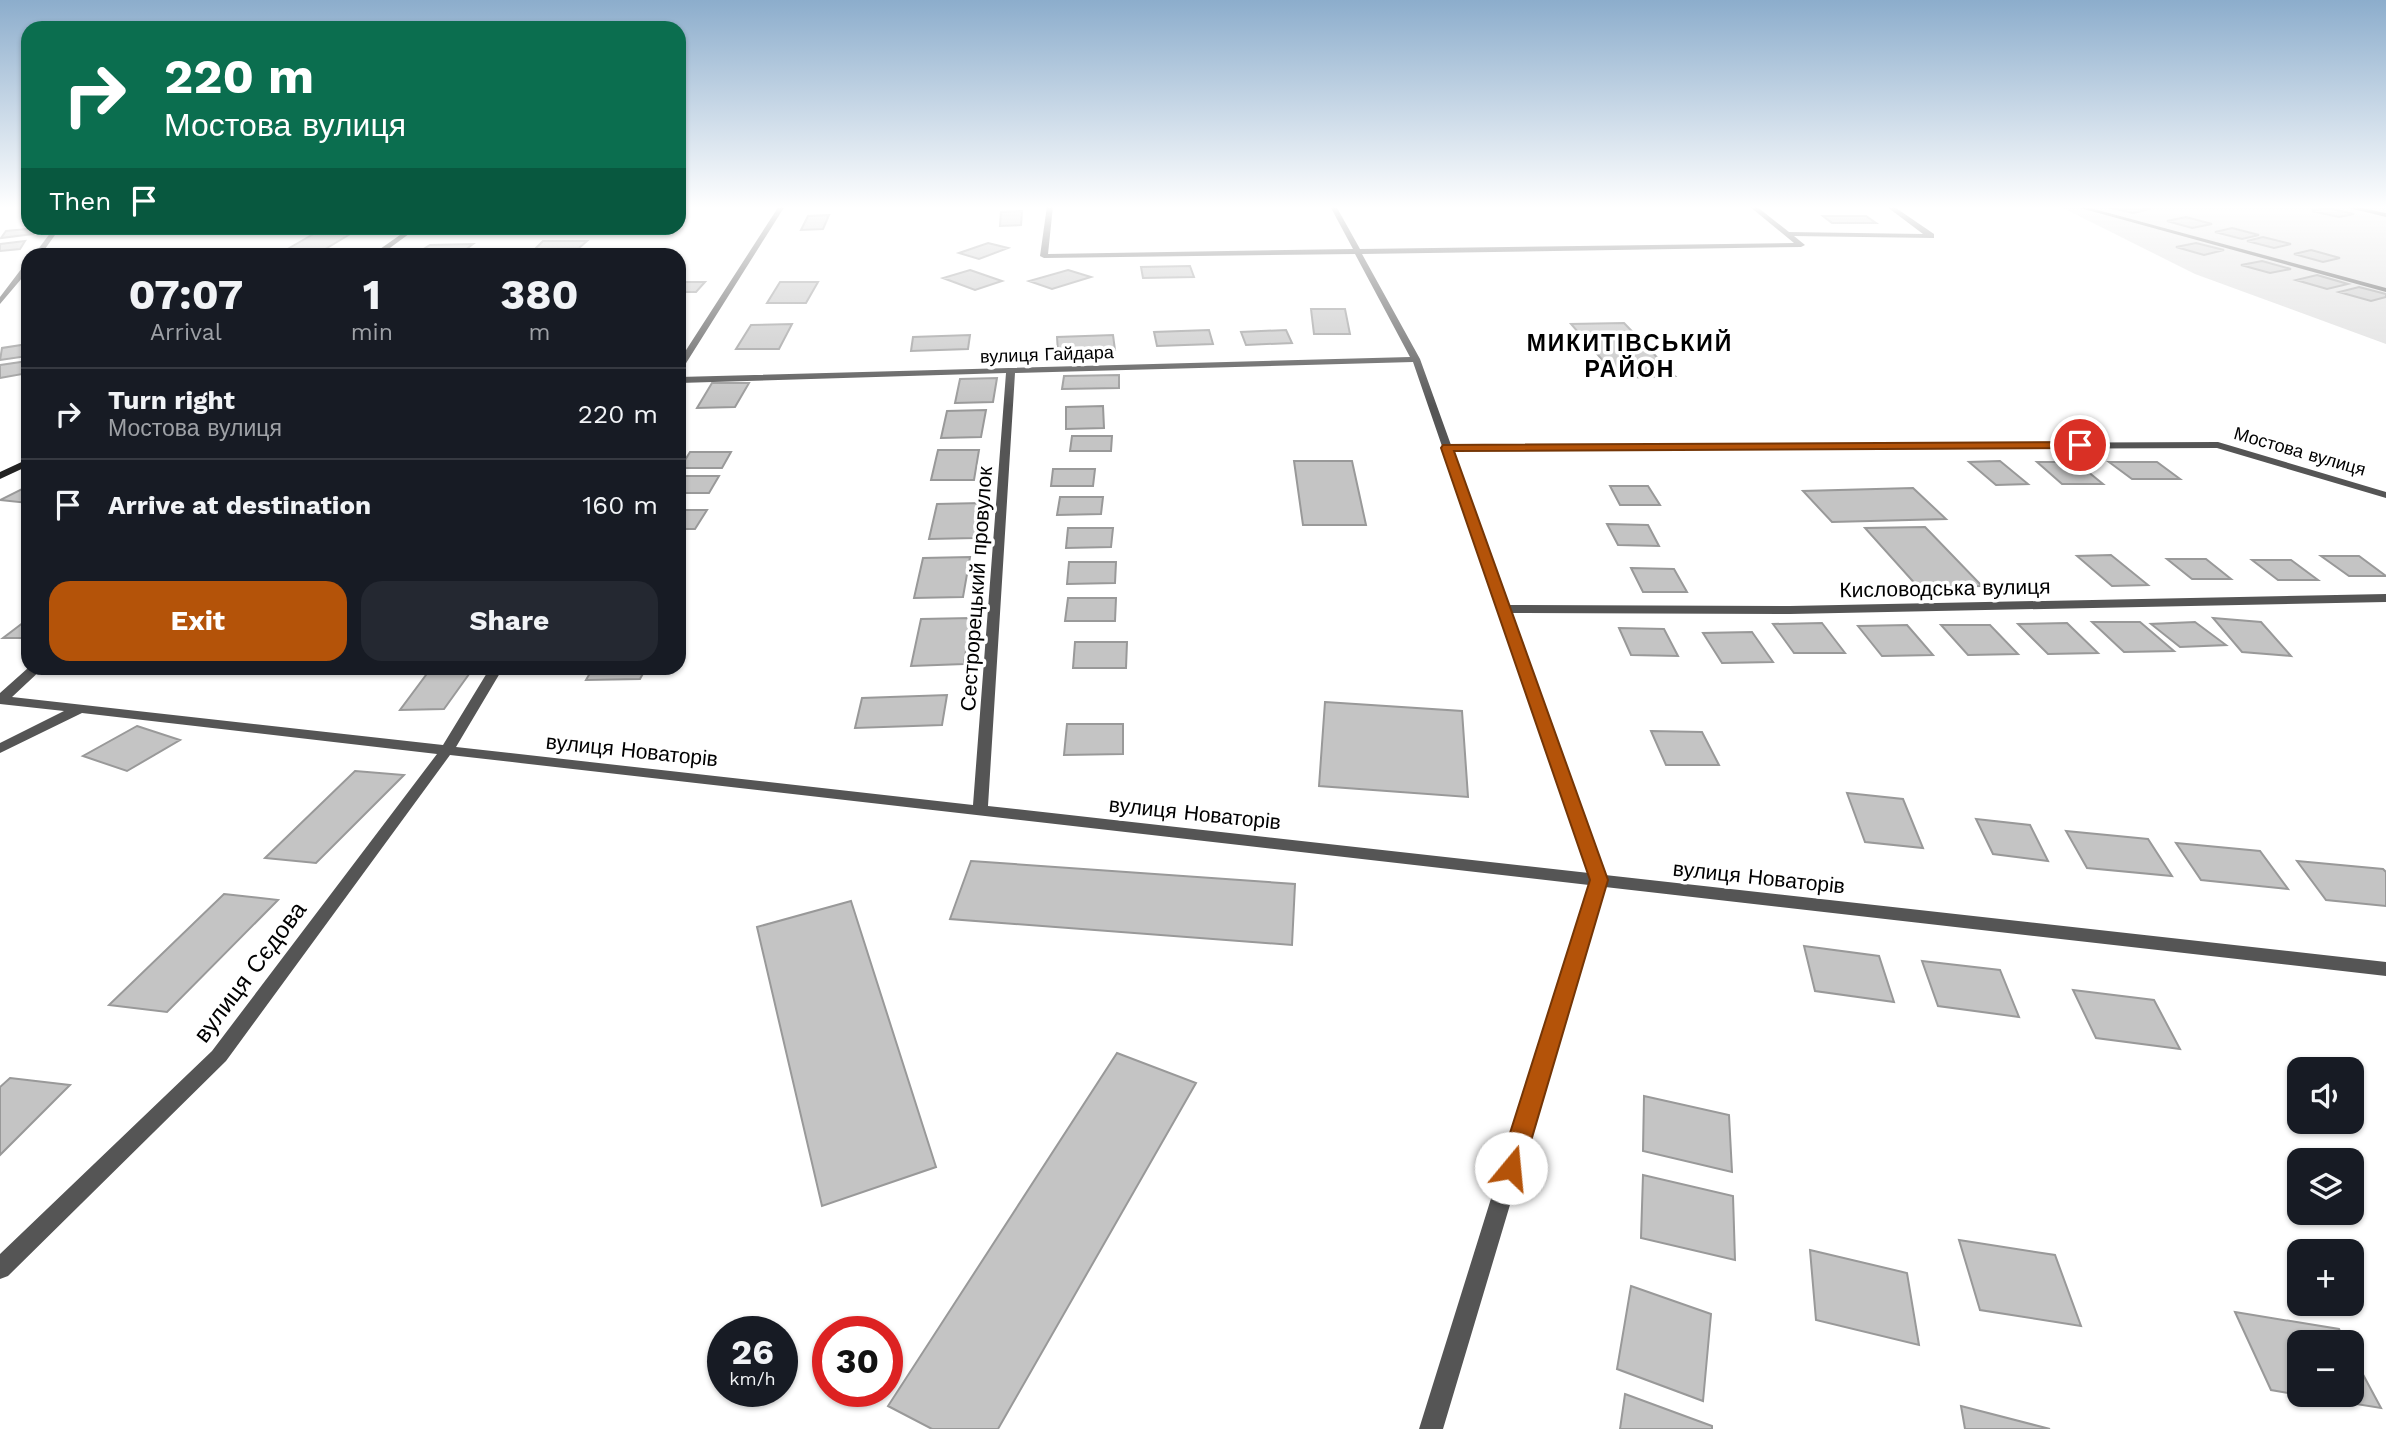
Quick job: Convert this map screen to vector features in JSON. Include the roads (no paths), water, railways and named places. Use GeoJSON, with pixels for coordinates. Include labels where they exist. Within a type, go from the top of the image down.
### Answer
{"type":"FeatureCollection","features":[{"type":"Feature","properties":{"kind":"street"},"geometry":{"type":"LineString","coordinates":[[686,357],[740,273]]}},
{"type":"Feature","properties":{"kind":"street"},"geometry":{"type":"LineString","coordinates":[[1370,273],[1416,359],[1599,880],[1431,1429]]}},
{"type":"Feature","properties":{"kind":"street"},"geometry":{"type":"LineString","coordinates":[[2322,273],[2386,290]]}},
{"type":"Feature","properties":{"kind":"street"},"geometry":{"type":"LineString","coordinates":[[0,302],[21,274]]}},
{"type":"Feature","properties":{"kind":"street","name":"вулиця Гайдара"},"geometry":{"type":"LineString","coordinates":[[686,380],[1416,359]]}},
{"type":"Feature","properties":{"kind":"street","name":"Сестрорецький провулок"},"geometry":{"type":"LineString","coordinates":[[979,810],[1011,371]]}},
{"type":"Feature","properties":{"kind":"street","name":"Мостова вулиця"},"geometry":{"type":"LineString","coordinates":[[1447,448],[2218,445],[2386,495]]}},
{"type":"Feature","properties":{"kind":"street"},"geometry":{"type":"LineString","coordinates":[[0,476],[21,466]]}},
{"type":"Feature","properties":{"kind":"street","name":"Кисловодська вулиця"},"geometry":{"type":"LineString","coordinates":[[1504,609],[1790,610],[2386,598]]}},
{"type":"Feature","properties":{"kind":"street"},"geometry":{"type":"LineString","coordinates":[[0,700],[29,675]]}},
{"type":"Feature","properties":{"kind":"street","name":"вулиця Сєдова"},"geometry":{"type":"LineString","coordinates":[[0,1269],[219,1056],[447,750],[493,675]]}},
{"type":"Feature","properties":{"kind":"street","name":"вулиця Новаторів"},"geometry":{"type":"LineString","coordinates":[[0,700],[2386,969]]}},
{"type":"Feature","properties":{"kind":"street"},"geometry":{"type":"LineString","coordinates":[[0,749],[82,708]]}},
{"type":"Feature","properties":{"kind":"district","name":"МИКИТІВСЬКИЙ РАЙОН"},"geometry":{"type":"Point","coordinates":[1630,356]}}]}
